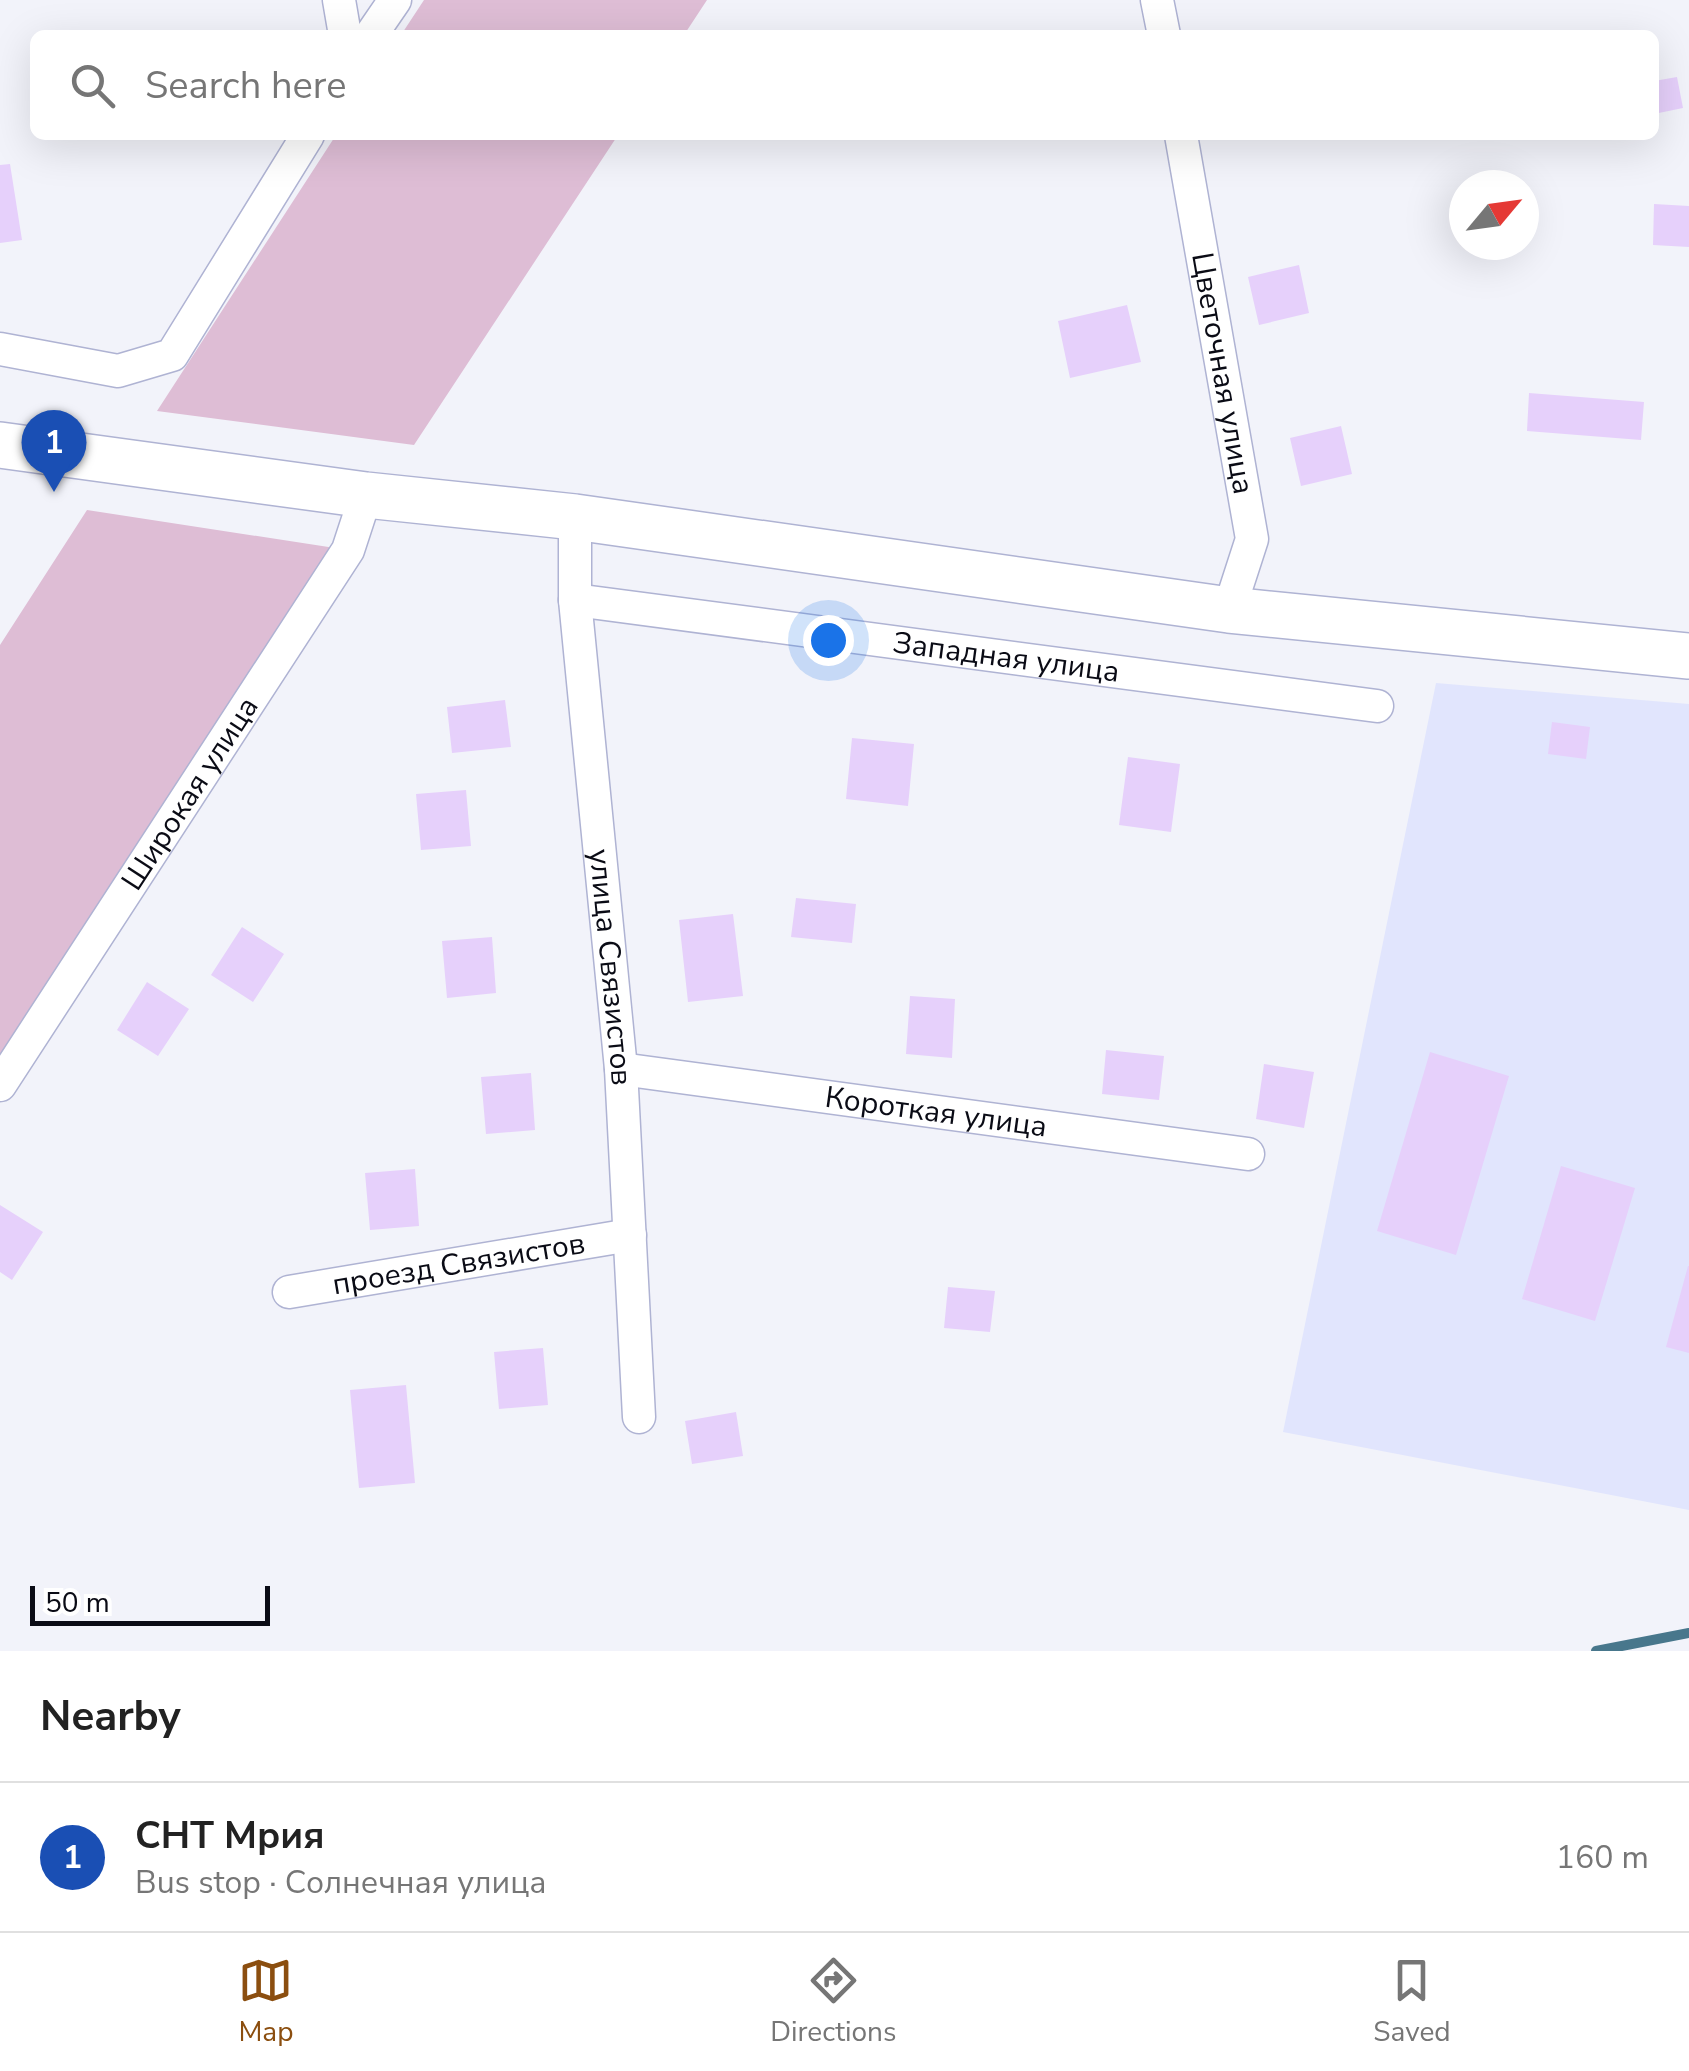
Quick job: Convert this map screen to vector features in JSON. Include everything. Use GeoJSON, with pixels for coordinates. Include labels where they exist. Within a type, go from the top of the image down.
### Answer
{"type":"FeatureCollection","features":[{"type":"Feature","properties":{"kind":"street"},"geometry":{"type":"LineString","coordinates":[[339,0],[343,30]]}},
{"type":"Feature","properties":{"kind":"street"},"geometry":{"type":"LineString","coordinates":[[374,30],[395,0]]}},
{"type":"Feature","properties":{"kind":"street"},"geometry":{"type":"LineString","coordinates":[[1158,0],[1163,30]]}},
{"type":"Feature","properties":{"kind":"street"},"geometry":{"type":"LineString","coordinates":[[0,349],[118,371],[172,354],[305,140]]}},
{"type":"Feature","properties":{"kind":"street","name":"Цветочная улица"},"geometry":{"type":"LineString","coordinates":[[1182,140],[1252,539],[1230,610]]}},
{"type":"Feature","properties":{"kind":"street"},"geometry":{"type":"LineString","coordinates":[[0,445],[366,495],[575,517],[1230,610],[1689,656]]}},
{"type":"Feature","properties":{"kind":"street","name":"Широкая улица"},"geometry":{"type":"LineString","coordinates":[[0,1085],[348,550],[366,495]]}},
{"type":"Feature","properties":{"kind":"street","name":"улица Связистов"},"geometry":{"type":"LineString","coordinates":[[575,517],[576,600],[621,1069],[639,1418]]}},
{"type":"Feature","properties":{"kind":"street","name":"Западная улица"},"geometry":{"type":"LineString","coordinates":[[576,600],[1377,706]]}},
{"type":"Feature","properties":{"kind":"street","name":"Короткая улица"},"geometry":{"type":"LineString","coordinates":[[621,1069],[1248,1154]]}},
{"type":"Feature","properties":{"kind":"street","name":"проезд Связистов"},"geometry":{"type":"LineString","coordinates":[[289,1292],[630,1235]]}},
{"type":"Feature","properties":{"kind":"shaded area"},"geometry":{"type":"Polygon","coordinates":[[[424,0],[707,0],[687,30],[404,30],[424,0]]]}},
{"type":"Feature","properties":{"kind":"shaded area"},"geometry":{"type":"Polygon","coordinates":[[[333,140],[615,140],[414,445],[157,411],[333,140]]]}},
{"type":"Feature","properties":{"kind":"shaded area"},"geometry":{"type":"Polygon","coordinates":[[[87,510],[348,550],[0,1094],[0,645],[87,510]]]}},
{"type":"Feature","properties":{"kind":"shaded area"},"geometry":{"type":"Polygon","coordinates":[[[1436,683],[1689,704],[1689,1510],[1283,1432],[1436,683]]]}},
{"type":"Feature","properties":{"kind":"building"},"geometry":{"type":"Polygon","coordinates":[[[1677,77],[1683,108],[1659,113],[1659,80],[1677,77]]]}},
{"type":"Feature","properties":{"kind":"building"},"geometry":{"type":"Polygon","coordinates":[[[10,164],[22,240],[0,243],[0,165],[10,164]]]}},
{"type":"Feature","properties":{"kind":"building"},"geometry":{"type":"Polygon","coordinates":[[[1654,204],[1689,206],[1689,247],[1653,245],[1654,204]]]}},
{"type":"Feature","properties":{"kind":"building"},"geometry":{"type":"Polygon","coordinates":[[[1299,265],[1309,313],[1259,325],[1248,277],[1299,265]]]}},
{"type":"Feature","properties":{"kind":"building"},"geometry":{"type":"Polygon","coordinates":[[[1127,305],[1141,362],[1070,378],[1058,321],[1127,305]]]}},
{"type":"Feature","properties":{"kind":"building"},"geometry":{"type":"Polygon","coordinates":[[[1529,393],[1644,402],[1641,440],[1527,431],[1529,393]]]}},
{"type":"Feature","properties":{"kind":"building"},"geometry":{"type":"Polygon","coordinates":[[[1341,426],[1352,474],[1301,486],[1290,438],[1341,426]]]}},
{"type":"Feature","properties":{"kind":"building"},"geometry":{"type":"Polygon","coordinates":[[[505,700],[511,747],[452,753],[447,707],[505,700]]]}},
{"type":"Feature","properties":{"kind":"building"},"geometry":{"type":"Polygon","coordinates":[[[1552,722],[1590,727],[1586,759],[1548,754],[1552,722]]]}},
{"type":"Feature","properties":{"kind":"building"},"geometry":{"type":"Polygon","coordinates":[[[852,738],[914,744],[908,806],[846,799],[852,738]]]}},
{"type":"Feature","properties":{"kind":"building"},"geometry":{"type":"Polygon","coordinates":[[[1128,757],[1180,764],[1171,832],[1119,825],[1128,757]]]}},
{"type":"Feature","properties":{"kind":"building"},"geometry":{"type":"Polygon","coordinates":[[[466,790],[471,846],[421,850],[416,794],[466,790]]]}},
{"type":"Feature","properties":{"kind":"building"},"geometry":{"type":"Polygon","coordinates":[[[796,898],[856,904],[852,943],[791,937],[796,898]]]}},
{"type":"Feature","properties":{"kind":"building"},"geometry":{"type":"Polygon","coordinates":[[[733,914],[743,996],[688,1002],[679,920],[733,914]]]}},
{"type":"Feature","properties":{"kind":"building"},"geometry":{"type":"Polygon","coordinates":[[[242,927],[284,954],[253,1002],[211,975],[242,927]]]}},
{"type":"Feature","properties":{"kind":"building"},"geometry":{"type":"Polygon","coordinates":[[[492,937],[496,993],[447,998],[442,941],[492,937]]]}},
{"type":"Feature","properties":{"kind":"building"},"geometry":{"type":"Polygon","coordinates":[[[147,982],[189,1009],[158,1056],[117,1030],[147,982]]]}},
{"type":"Feature","properties":{"kind":"building"},"geometry":{"type":"Polygon","coordinates":[[[910,996],[955,999],[952,1058],[906,1054],[910,996]]]}},
{"type":"Feature","properties":{"kind":"building"},"geometry":{"type":"Polygon","coordinates":[[[1106,1050],[1164,1056],[1159,1100],[1102,1094],[1106,1050]]]}},
{"type":"Feature","properties":{"kind":"building"},"geometry":{"type":"Polygon","coordinates":[[[1430,1052],[1509,1076],[1456,1255],[1377,1231],[1430,1052]]]}},
{"type":"Feature","properties":{"kind":"building"},"geometry":{"type":"Polygon","coordinates":[[[1264,1064],[1314,1072],[1304,1128],[1256,1119],[1264,1064]]]}},
{"type":"Feature","properties":{"kind":"building"},"geometry":{"type":"Polygon","coordinates":[[[531,1073],[535,1130],[486,1134],[481,1077],[531,1073]]]}},
{"type":"Feature","properties":{"kind":"building"},"geometry":{"type":"Polygon","coordinates":[[[1561,1166],[1635,1188],[1595,1321],[1522,1299],[1561,1166]]]}},
{"type":"Feature","properties":{"kind":"building"},"geometry":{"type":"Polygon","coordinates":[[[415,1169],[419,1226],[370,1230],[365,1173],[415,1169]]]}},
{"type":"Feature","properties":{"kind":"building"},"geometry":{"type":"Polygon","coordinates":[[[0,1205],[43,1232],[12,1280],[0,1272],[0,1205]]]}},
{"type":"Feature","properties":{"kind":"building"},"geometry":{"type":"Polygon","coordinates":[[[1689,1266],[1689,1353],[1666,1347],[1689,1266]]]}},
{"type":"Feature","properties":{"kind":"building"},"geometry":{"type":"Polygon","coordinates":[[[948,1287],[995,1291],[990,1332],[944,1328],[948,1287]]]}},
{"type":"Feature","properties":{"kind":"building"},"geometry":{"type":"Polygon","coordinates":[[[543,1348],[548,1405],[499,1409],[494,1352],[543,1348]]]}},
{"type":"Feature","properties":{"kind":"building"},"geometry":{"type":"Polygon","coordinates":[[[406,1385],[415,1483],[359,1488],[350,1390],[406,1385]]]}},
{"type":"Feature","properties":{"kind":"building"},"geometry":{"type":"Polygon","coordinates":[[[736,1412],[743,1456],[692,1464],[685,1421],[736,1412]]]}},
{"type":"Feature","properties":{"kind":"waterway"},"geometry":{"type":"LineString","coordinates":[[1596,1651],[1689,1633]]}},
{"type":"Feature","properties":{"kind":"place","name":"СНТ Мрия"},"geometry":{"type":"Point","coordinates":[54,492]}}]}
